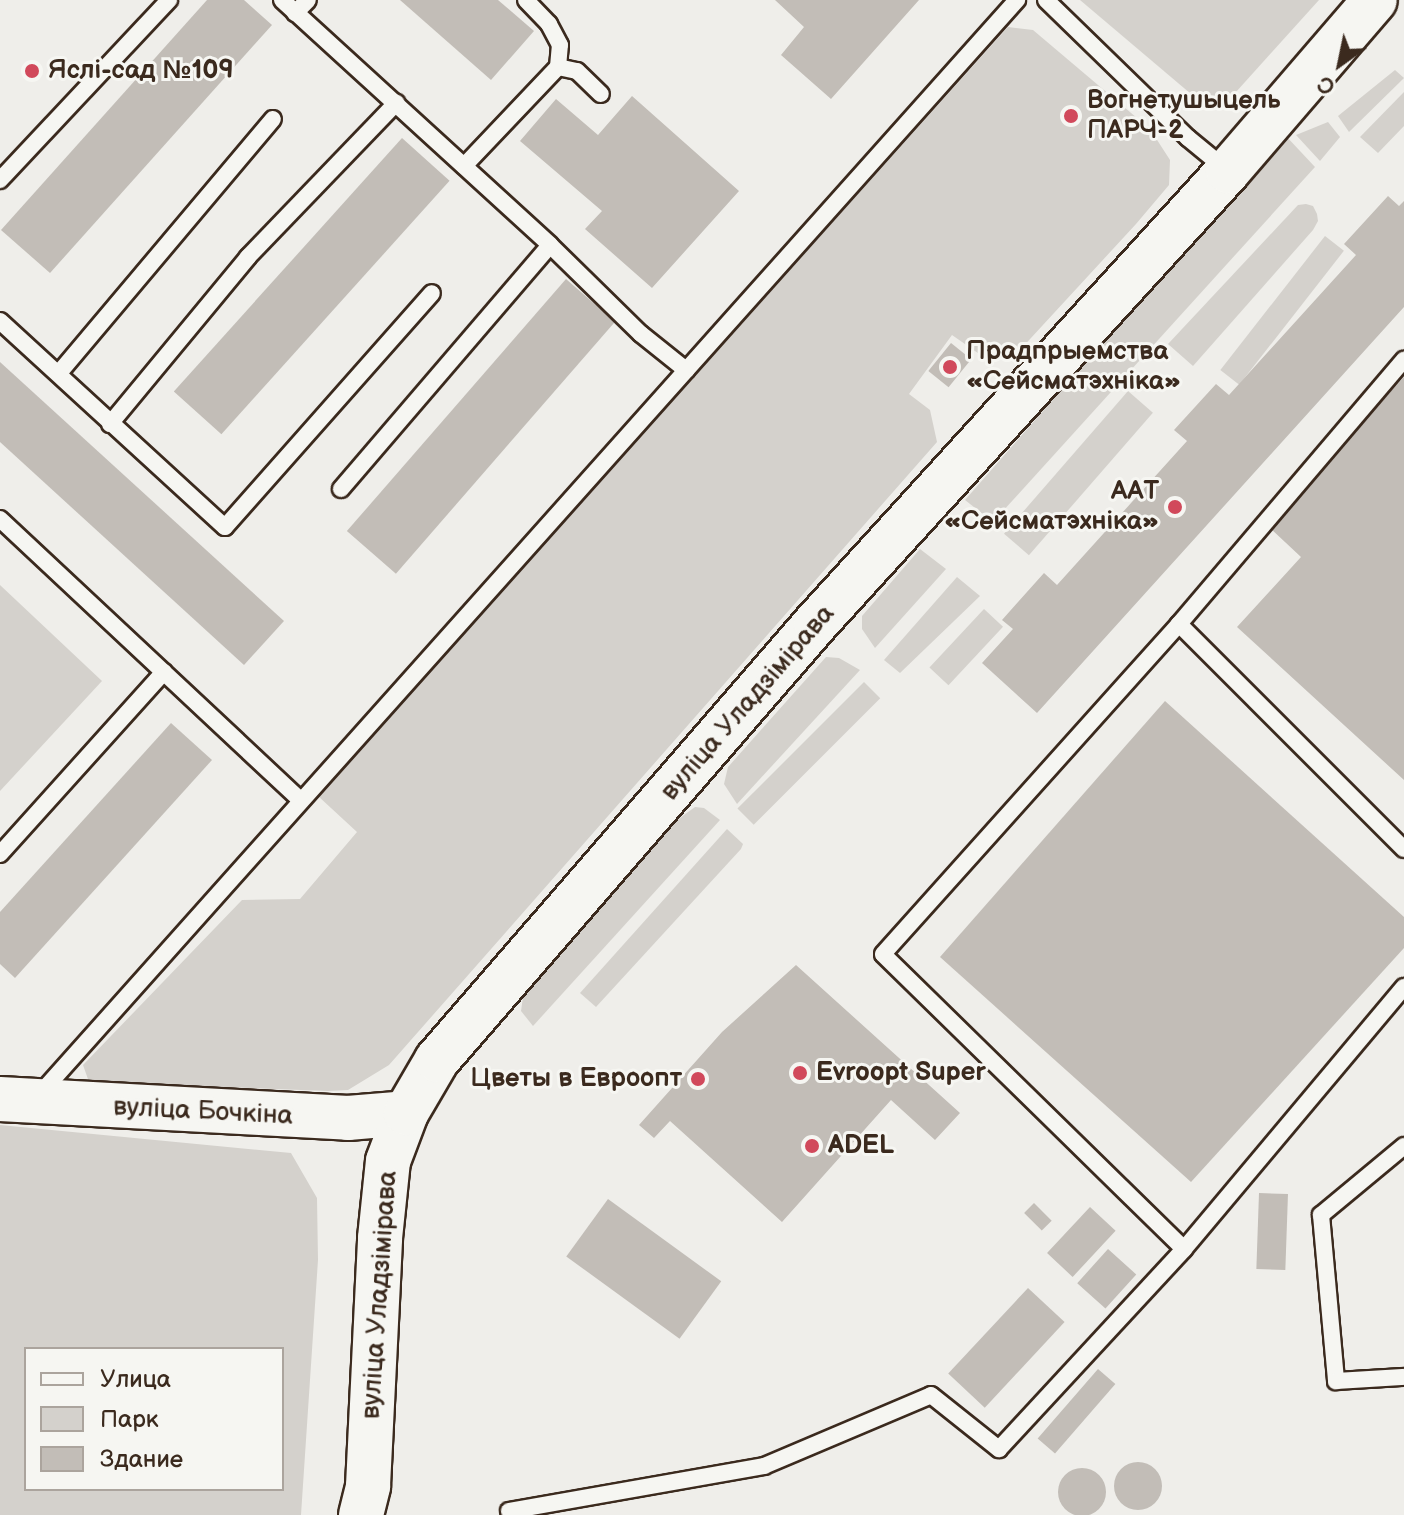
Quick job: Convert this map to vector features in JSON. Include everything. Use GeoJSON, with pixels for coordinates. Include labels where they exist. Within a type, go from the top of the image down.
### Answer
{"type":"FeatureCollection","features":[{"type":"Feature","properties":{"kind":"main road","name":"вуліца Уладзімірава"},"geometry":{"type":"LineString","coordinates":[[361,1515],[368,1486],[380,1238],[388,1161],[406,1113],[437,1060],[816,623],[1228,171],[1375,0]]}},
{"type":"Feature","properties":{"kind":"main road","name":"вуліца Бочкіна"},"geometry":{"type":"LineString","coordinates":[[16,1101],[348,1118],[406,1113]]}},
{"type":"Feature","properties":{"kind":"lane"},"geometry":{"type":"LineString","coordinates":[[0,180],[169,0]]}},
{"type":"Feature","properties":{"kind":"lane"},"geometry":{"type":"LineString","coordinates":[[282,0],[550,245],[641,334],[686,370]]}},
{"type":"Feature","properties":{"kind":"lane"},"geometry":{"type":"LineString","coordinates":[[295,13],[308,0]]}},
{"type":"Feature","properties":{"kind":"lane"},"geometry":{"type":"LineString","coordinates":[[464,166],[558,67],[560,45],[549,24],[526,0]]}},
{"type":"Feature","properties":{"kind":"lane"},"geometry":{"type":"LineString","coordinates":[[16,1101],[301,801],[1017,0]]}},
{"type":"Feature","properties":{"kind":"lane"},"geometry":{"type":"LineString","coordinates":[[1046,0],[1188,138],[1228,171]]}},
{"type":"Feature","properties":{"kind":"lane"},"geometry":{"type":"LineString","coordinates":[[558,67],[577,71],[601,94]]}},
{"type":"Feature","properties":{"kind":"lane"},"geometry":{"type":"LineString","coordinates":[[110,424],[248,257],[396,103]]}},
{"type":"Feature","properties":{"kind":"lane"},"geometry":{"type":"LineString","coordinates":[[59,373],[273,119]]}},
{"type":"Feature","properties":{"kind":"lane"},"geometry":{"type":"LineString","coordinates":[[341,489],[550,245]]}},
{"type":"Feature","properties":{"kind":"lane"},"geometry":{"type":"LineString","coordinates":[[0,321],[225,527],[432,293]]}},
{"type":"Feature","properties":{"kind":"lane"},"geometry":{"type":"LineString","coordinates":[[1184,1249],[883,954],[1179,624],[1404,360]]}},
{"type":"Feature","properties":{"kind":"lane"},"geometry":{"type":"LineString","coordinates":[[0,519],[301,801]]}},
{"type":"Feature","properties":{"kind":"lane"},"geometry":{"type":"LineString","coordinates":[[1179,624],[1404,849]]}},
{"type":"Feature","properties":{"kind":"lane"},"geometry":{"type":"LineString","coordinates":[[0,854],[164,672]]}},
{"type":"Feature","properties":{"kind":"lane"},"geometry":{"type":"LineString","coordinates":[[509,1511],[764,1466],[931,1395],[999,1449],[1184,1249],[1404,987]]}},
{"type":"Feature","properties":{"kind":"lane"},"geometry":{"type":"LineString","coordinates":[[1404,1146],[1321,1215],[1336,1381],[1404,1377]]}},
{"type":"Feature","properties":{"kind":"green space"},"geometry":{"type":"Polygon","coordinates":[[[1080,0],[1319,0],[1236,92],[1204,105],[1080,0]]]}},
{"type":"Feature","properties":{"kind":"green space"},"geometry":{"type":"Polygon","coordinates":[[[1008,27],[1033,30],[1150,129],[1170,160],[1169,185],[1136,224],[1019,351],[985,358],[952,335],[909,394],[930,410],[937,442],[389,1065],[348,1090],[89,1082],[83,1065],[242,900],[300,899],[357,832],[318,796],[1008,27]]]}},
{"type":"Feature","properties":{"kind":"green space"},"geometry":{"type":"Polygon","coordinates":[[[1395,70],[1404,78],[1349,132],[1338,116],[1395,70]]]}},
{"type":"Feature","properties":{"kind":"green space"},"geometry":{"type":"Polygon","coordinates":[[[1404,92],[1404,126],[1378,153],[1360,137],[1404,92]]]}},
{"type":"Feature","properties":{"kind":"green space"},"geometry":{"type":"Polygon","coordinates":[[[1328,122],[1340,137],[1320,161],[1296,135],[1328,122]]]}},
{"type":"Feature","properties":{"kind":"green space"},"geometry":{"type":"Polygon","coordinates":[[[1285,135],[1315,167],[993,522],[965,500],[1285,135]]]}},
{"type":"Feature","properties":{"kind":"green space"},"geometry":{"type":"Polygon","coordinates":[[[1298,205],[1313,206],[1317,214],[1318,221],[1313,230],[1193,366],[1168,344],[1298,205]]]}},
{"type":"Feature","properties":{"kind":"green space"},"geometry":{"type":"Polygon","coordinates":[[[1325,236],[1344,251],[1239,385],[1220,370],[1325,236]]]}},
{"type":"Feature","properties":{"kind":"green space"},"geometry":{"type":"Polygon","coordinates":[[[1128,391],[1153,413],[1029,555],[1004,534],[1128,391]]]}},
{"type":"Feature","properties":{"kind":"green space"},"geometry":{"type":"Polygon","coordinates":[[[920,549],[946,569],[875,648],[862,629],[862,616],[920,549]]]}},
{"type":"Feature","properties":{"kind":"green space"},"geometry":{"type":"Polygon","coordinates":[[[957,577],[980,596],[900,673],[884,660],[957,577]]]}},
{"type":"Feature","properties":{"kind":"green space"},"geometry":{"type":"Polygon","coordinates":[[[0,585],[102,681],[0,791],[0,585]]]}},
{"type":"Feature","properties":{"kind":"green space"},"geometry":{"type":"Polygon","coordinates":[[[984,609],[1003,627],[948,685],[929,668],[984,609]]]}},
{"type":"Feature","properties":{"kind":"green space"},"geometry":{"type":"Polygon","coordinates":[[[826,657],[839,658],[860,670],[737,804],[724,784],[728,767],[826,657]]]}},
{"type":"Feature","properties":{"kind":"green space"},"geometry":{"type":"Polygon","coordinates":[[[864,682],[880,698],[754,825],[737,809],[864,682]]]}},
{"type":"Feature","properties":{"kind":"green space"},"geometry":{"type":"Polygon","coordinates":[[[695,807],[704,808],[720,820],[533,1026],[521,1011],[523,997],[673,823],[695,807]]]}},
{"type":"Feature","properties":{"kind":"green space"},"geometry":{"type":"Polygon","coordinates":[[[727,829],[743,844],[741,849],[596,1007],[580,993],[727,829]]]}},
{"type":"Feature","properties":{"kind":"green space"},"geometry":{"type":"Polygon","coordinates":[[[0,1125],[291,1153],[317,1198],[318,1260],[301,1515],[0,1515],[0,1125]]]}},
{"type":"Feature","properties":{"kind":"building"},"geometry":{"type":"Polygon","coordinates":[[[207,0],[244,0],[272,25],[50,273],[1,230],[207,0]]]}},
{"type":"Feature","properties":{"kind":"building"},"geometry":{"type":"Polygon","coordinates":[[[400,0],[498,0],[534,31],[491,80],[400,0]]]}},
{"type":"Feature","properties":{"kind":"building"},"geometry":{"type":"Polygon","coordinates":[[[775,0],[919,0],[831,99],[781,55],[804,27],[775,0]]]}},
{"type":"Feature","properties":{"kind":"building"},"geometry":{"type":"Polygon","coordinates":[[[632,96],[739,191],[652,288],[585,229],[602,211],[520,141],[556,99],[598,135],[632,96]]]}},
{"type":"Feature","properties":{"kind":"building"},"geometry":{"type":"Polygon","coordinates":[[[402,138],[450,181],[221,434],[174,391],[402,138]]]}},
{"type":"Feature","properties":{"kind":"building","name":"ААТ «Сейсматэхніка»"},"geometry":{"type":"Polygon","coordinates":[[[1388,196],[1399,206],[1404,201],[1404,307],[1037,713],[982,663],[1013,629],[1002,620],[1044,573],[1057,585],[1187,441],[1174,430],[1216,384],[1229,395],[1356,255],[1344,244],[1388,196]]]}},
{"type":"Feature","properties":{"kind":"building"},"geometry":{"type":"Polygon","coordinates":[[[566,279],[615,322],[396,574],[347,531],[566,279]]]}},
{"type":"Feature","properties":{"kind":"building"},"geometry":{"type":"Polygon","coordinates":[[[951,343],[971,359],[949,387],[928,371],[951,343]]]}},
{"type":"Feature","properties":{"kind":"building"},"geometry":{"type":"Polygon","coordinates":[[[0,362],[284,621],[244,665],[0,442],[0,362]]]}},
{"type":"Feature","properties":{"kind":"building"},"geometry":{"type":"Polygon","coordinates":[[[1404,377],[1404,780],[1237,627],[1301,557],[1268,526],[1404,377]]]}},
{"type":"Feature","properties":{"kind":"building"},"geometry":{"type":"Polygon","coordinates":[[[1165,701],[1404,917],[1404,948],[1191,1182],[940,957],[1165,701]]]}},
{"type":"Feature","properties":{"kind":"building"},"geometry":{"type":"Polygon","coordinates":[[[171,723],[212,760],[15,978],[0,964],[0,912],[171,723]]]}},
{"type":"Feature","properties":{"kind":"building","name":"Evroopt Super"},"geometry":{"type":"Polygon","coordinates":[[[796,965],[960,1113],[935,1140],[891,1100],[782,1222],[670,1121],[654,1138],[639,1125],[722,1032],[796,965]]]}},
{"type":"Feature","properties":{"kind":"building"},"geometry":{"type":"Polygon","coordinates":[[[1259,1193],[1288,1194],[1285,1270],[1256,1269],[1259,1193]]]}},
{"type":"Feature","properties":{"kind":"building"},"geometry":{"type":"Polygon","coordinates":[[[608,1199],[721,1281],[680,1339],[566,1256],[608,1199]]]}},
{"type":"Feature","properties":{"kind":"building"},"geometry":{"type":"Polygon","coordinates":[[[1034,1203],[1052,1221],[1042,1231],[1024,1213],[1034,1203]]]}},
{"type":"Feature","properties":{"kind":"building"},"geometry":{"type":"Polygon","coordinates":[[[1090,1207],[1116,1231],[1073,1277],[1047,1253],[1090,1207]]]}},
{"type":"Feature","properties":{"kind":"building"},"geometry":{"type":"Polygon","coordinates":[[[1108,1249],[1136,1274],[1105,1309],[1077,1283],[1108,1249]]]}},
{"type":"Feature","properties":{"kind":"building"},"geometry":{"type":"Polygon","coordinates":[[[1028,1288],[1065,1322],[985,1408],[948,1374],[1028,1288]]]}},
{"type":"Feature","properties":{"kind":"building"},"geometry":{"type":"Polygon","coordinates":[[[1098,1369],[1115,1384],[1055,1454],[1038,1438],[1098,1369]]]}},
{"type":"Feature","properties":{"kind":"building"},"geometry":{"type":"Polygon","coordinates":[[[1138,1462],[1147,1463],[1155,1469],[1161,1477],[1161,1495],[1155,1503],[1147,1509],[1138,1510],[1129,1509],[1121,1503],[1115,1495],[1114,1486],[1115,1477],[1121,1469],[1129,1463],[1138,1462]]]}},
{"type":"Feature","properties":{"kind":"building"},"geometry":{"type":"Polygon","coordinates":[[[1082,1468],[1099,1475],[1106,1492],[1099,1509],[1082,1516],[1065,1509],[1058,1492],[1065,1475],[1082,1468]]]}},
{"type":"Feature","properties":{"kind":"place","name":"Яслі-сад №109"},"geometry":{"type":"Point","coordinates":[32,71]}},
{"type":"Feature","properties":{"kind":"place","name":"Вогнетушыцель ПАРЧ-2"},"geometry":{"type":"Point","coordinates":[1071,116]}},
{"type":"Feature","properties":{"kind":"place","name":"Прадпрыемства «Сейсматэхніка»"},"geometry":{"type":"Point","coordinates":[950,367]}},
{"type":"Feature","properties":{"kind":"place","name":"ААТ «Сейсматэхніка»"},"geometry":{"type":"Point","coordinates":[1175,507]}},
{"type":"Feature","properties":{"kind":"place","name":"Evroopt Super"},"geometry":{"type":"Point","coordinates":[800,1073]}},
{"type":"Feature","properties":{"kind":"place","name":"Цветы в Евроопт"},"geometry":{"type":"Point","coordinates":[698,1079]}},
{"type":"Feature","properties":{"kind":"place","name":"ADEL"},"geometry":{"type":"Point","coordinates":[812,1146]}}]}
